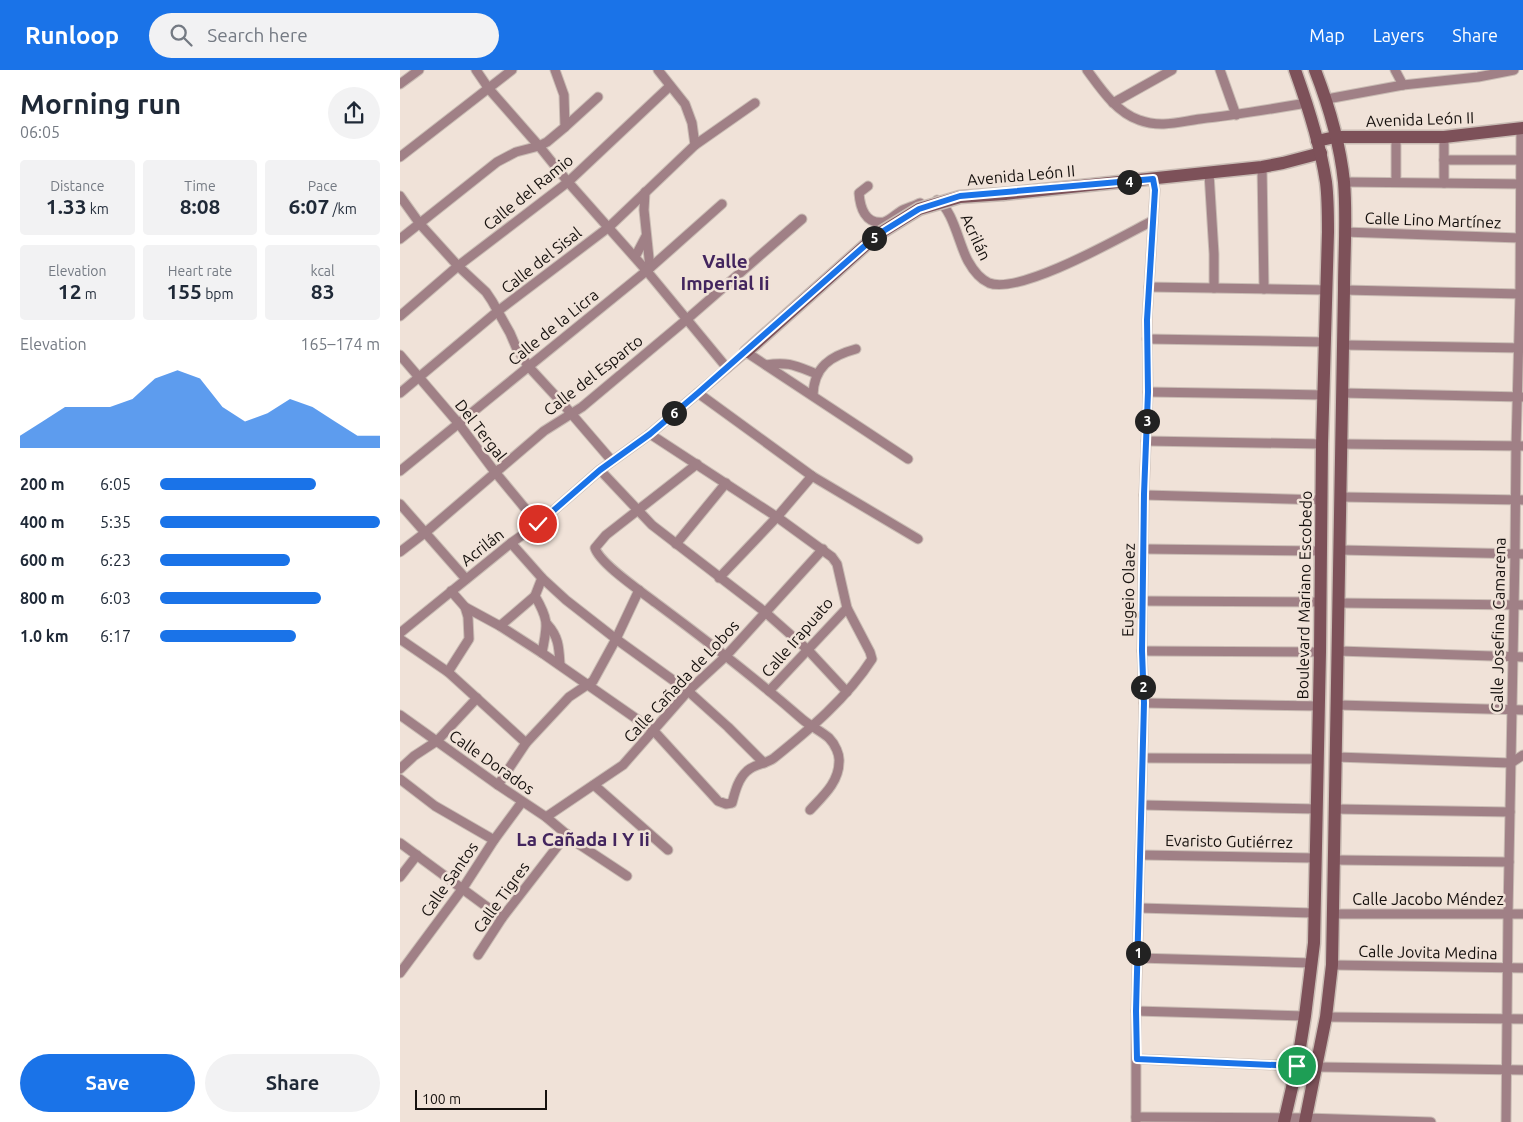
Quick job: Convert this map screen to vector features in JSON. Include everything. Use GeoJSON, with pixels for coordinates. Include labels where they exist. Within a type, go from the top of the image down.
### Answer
{"type":"FeatureCollection","features":[{"type":"Feature","properties":{"kind":"street"},"geometry":{"type":"LineString","coordinates":[[400,84],[419,70]]}},
{"type":"Feature","properties":{"kind":"street"},"geometry":{"type":"LineString","coordinates":[[476,70],[489,89],[568,182],[648,269],[686,320],[727,368]]}},
{"type":"Feature","properties":{"kind":"street"},"geometry":{"type":"LineString","coordinates":[[400,157],[512,70]]}},
{"type":"Feature","properties":{"kind":"street"},"geometry":{"type":"LineString","coordinates":[[555,70],[564,95],[565,127]]}},
{"type":"Feature","properties":{"kind":"street"},"geometry":{"type":"LineString","coordinates":[[658,70],[685,104],[689,114],[695,145]]}},
{"type":"Feature","properties":{"kind":"street"},"geometry":{"type":"LineString","coordinates":[[1088,70],[1113,103],[1122,111],[1138,120],[1160,125],[1307,103]]}},
{"type":"Feature","properties":{"kind":"street"},"geometry":{"type":"LineString","coordinates":[[1113,103],[1172,70]]}},
{"type":"Feature","properties":{"kind":"street"},"geometry":{"type":"LineString","coordinates":[[1220,70],[1236,115]]}},
{"type":"Feature","properties":{"kind":"street","name":"Boulevard Mariano Escobedo"},"geometry":{"type":"LineString","coordinates":[[1285,1120],[1297,1066],[1312,963],[1316,858],[1322,444],[1327,290],[1327,200],[1319,147],[1307,103],[1295,70]]}},
{"type":"Feature","properties":{"kind":"street"},"geometry":{"type":"LineString","coordinates":[[1305,1120],[1326,1017],[1332,965],[1344,290],[1344,182],[1327,99],[1316,70]]}},
{"type":"Feature","properties":{"kind":"street"},"geometry":{"type":"LineString","coordinates":[[1395,70],[1403,85]]}},
{"type":"Feature","properties":{"kind":"street"},"geometry":{"type":"LineString","coordinates":[[1327,99],[1476,73],[1514,70]]}},
{"type":"Feature","properties":{"kind":"street","name":"Calle del Ramio"},"geometry":{"type":"LineString","coordinates":[[400,316],[458,266],[568,182],[670,86]]}},
{"type":"Feature","properties":{"kind":"street"},"geometry":{"type":"LineString","coordinates":[[400,239],[497,162],[516,152],[539,146],[554,137],[598,97]]}},
{"type":"Feature","properties":{"kind":"street","name":"Calle del Sisal"},"geometry":{"type":"LineString","coordinates":[[400,393],[498,312],[609,227],[695,145],[755,103]]}},
{"type":"Feature","properties":{"kind":"street","name":"Avenida León II"},"geometry":{"type":"LineString","coordinates":[[746,352],[877,235],[919,209],[960,196],[1004,194],[1262,167],[1283,163],[1319,147],[1335,137],[1444,137],[1522,128]]}},
{"type":"Feature","properties":{"kind":"street","name":"Calle Josefina Camarena"},"geometry":{"type":"LineString","coordinates":[[1506,1122],[1512,657],[1518,605],[1519,554],[1522,128]]}},
{"type":"Feature","properties":{"kind":"street"},"geometry":{"type":"LineString","coordinates":[[1396,137],[1396,182]]}},
{"type":"Feature","properties":{"kind":"street"},"geometry":{"type":"LineString","coordinates":[[1444,137],[1444,183]]}},
{"type":"Feature","properties":{"kind":"street"},"geometry":{"type":"LineString","coordinates":[[1444,160],[1521,160]]}},
{"type":"Feature","properties":{"kind":"street"},"geometry":{"type":"LineString","coordinates":[[1262,167],[1264,289]]}},
{"type":"Feature","properties":{"kind":"street"},"geometry":{"type":"LineString","coordinates":[[1209,173],[1214,288]]}},
{"type":"Feature","properties":{"kind":"street","name":"Eugeio Olaez"},"geometry":{"type":"LineString","coordinates":[[1136,1119],[1136,1011],[1144,703],[1142,651],[1144,494],[1148,392],[1147,339],[1155,190],[1153,179]]}},
{"type":"Feature","properties":{"kind":"street"},"geometry":{"type":"LineString","coordinates":[[1344,182],[1521,184]]}},
{"type":"Feature","properties":{"kind":"street","name":"Acrilán"},"geometry":{"type":"LineString","coordinates":[[868,186],[859,193],[860,205],[864,215],[873,221],[885,222],[915,205],[925,201],[937,200],[947,210],[959,242],[973,270],[990,283],[1001,284],[1029,279],[1152,221]]}},
{"type":"Feature","properties":{"kind":"street"},"geometry":{"type":"LineString","coordinates":[[645,192],[644,210],[648,269]]}},
{"type":"Feature","properties":{"kind":"street"},"geometry":{"type":"LineString","coordinates":[[400,196],[420,224],[458,266],[486,292],[528,366],[612,461]]}},
{"type":"Feature","properties":{"kind":"street","name":"Calle de la Licra"},"geometry":{"type":"LineString","coordinates":[[400,471],[648,269],[722,204]]}},
{"type":"Feature","properties":{"kind":"street","name":"Calle del Esparto"},"geometry":{"type":"LineString","coordinates":[[400,552],[544,432],[572,414],[686,320],[802,218]]}},
{"type":"Feature","properties":{"kind":"street","name":"Calle Lino Martínez"},"geometry":{"type":"LineString","coordinates":[[1344,232],[1520,238]]}},
{"type":"Feature","properties":{"kind":"street"},"geometry":{"type":"LineString","coordinates":[[635,257],[646,236]]}},
{"type":"Feature","properties":{"kind":"street"},"geometry":{"type":"LineString","coordinates":[[1149,287],[1327,290]]}},
{"type":"Feature","properties":{"kind":"street"},"geometry":{"type":"LineString","coordinates":[[1344,290],[1522,294]]}},
{"type":"Feature","properties":{"kind":"street"},"geometry":{"type":"LineString","coordinates":[[1147,339],[1325,342]]}},
{"type":"Feature","properties":{"kind":"street"},"geometry":{"type":"LineString","coordinates":[[1342,345],[1521,348]]}},
{"type":"Feature","properties":{"kind":"street"},"geometry":{"type":"LineString","coordinates":[[812,395],[817,374],[833,357],[856,349]]}},
{"type":"Feature","properties":{"kind":"street"},"geometry":{"type":"LineString","coordinates":[[746,352],[908,459]]}},
{"type":"Feature","properties":{"kind":"street","name":"Acrilán"},"geometry":{"type":"LineString","coordinates":[[400,633],[511,543],[538,524],[600,470],[650,434],[746,352]]}},
{"type":"Feature","properties":{"kind":"street","name":"Del Tergal"},"geometry":{"type":"LineString","coordinates":[[400,355],[459,424],[495,472],[538,524]]}},
{"type":"Feature","properties":{"kind":"street"},"geometry":{"type":"LineString","coordinates":[[766,365],[790,364],[817,374]]}},
{"type":"Feature","properties":{"kind":"street"},"geometry":{"type":"LineString","coordinates":[[1148,392],[1324,395]]}},
{"type":"Feature","properties":{"kind":"street"},"geometry":{"type":"LineString","coordinates":[[1342,392],[1520,397]]}},
{"type":"Feature","properties":{"kind":"street"},"geometry":{"type":"LineString","coordinates":[[698,393],[812,476],[918,540]]}},
{"type":"Feature","properties":{"kind":"street","name":"Calle Irapuato"},"geometry":{"type":"LineString","coordinates":[[650,434],[777,517],[823,549],[837,564],[847,608],[769,691]]}},
{"type":"Feature","properties":{"kind":"street"},"geometry":{"type":"LineString","coordinates":[[1146,441],[1322,444]]}},
{"type":"Feature","properties":{"kind":"street"},"geometry":{"type":"LineString","coordinates":[[1342,444],[1519,446]]}},
{"type":"Feature","properties":{"kind":"street"},"geometry":{"type":"LineString","coordinates":[[1322,458],[1341,458]]}},
{"type":"Feature","properties":{"kind":"street"},"geometry":{"type":"LineString","coordinates":[[697,464],[606,535],[595,548],[602,560],[639,590],[769,691],[811,727],[830,738],[837,750],[840,761],[835,779],[810,810]]}},
{"type":"Feature","properties":{"kind":"street"},"geometry":{"type":"LineString","coordinates":[[600,470],[652,525],[765,612],[808,650],[847,692]]}},
{"type":"Feature","properties":{"kind":"street"},"geometry":{"type":"LineString","coordinates":[[719,578],[777,517],[812,476]]}},
{"type":"Feature","properties":{"kind":"street"},"geometry":{"type":"LineString","coordinates":[[676,544],[726,483]]}},
{"type":"Feature","properties":{"kind":"street"},"geometry":{"type":"LineString","coordinates":[[1144,494],[1322,500]]}},
{"type":"Feature","properties":{"kind":"street"},"geometry":{"type":"LineString","coordinates":[[1341,497],[1519,500]]}},
{"type":"Feature","properties":{"kind":"street"},"geometry":{"type":"LineString","coordinates":[[400,504],[466,579]]}},
{"type":"Feature","properties":{"kind":"street"},"geometry":{"type":"LineString","coordinates":[[511,543],[542,578],[566,600],[688,691],[764,763]]}},
{"type":"Feature","properties":{"kind":"street","name":"Calle Cañada de Lobos"},"geometry":{"type":"LineString","coordinates":[[546,817],[624,765],[688,691],[725,657],[823,549]]}},
{"type":"Feature","properties":{"kind":"street"},"geometry":{"type":"LineString","coordinates":[[1144,549],[1321,551]]}},
{"type":"Feature","properties":{"kind":"street"},"geometry":{"type":"LineString","coordinates":[[1340,550],[1519,554]]}},
{"type":"Feature","properties":{"kind":"street"},"geometry":{"type":"LineString","coordinates":[[500,626],[535,596],[542,578]]}},
{"type":"Feature","properties":{"kind":"street"},"geometry":{"type":"LineString","coordinates":[[498,785],[526,743],[569,697],[589,684],[597,675],[639,590]]}},
{"type":"Feature","properties":{"kind":"street"},"geometry":{"type":"LineString","coordinates":[[451,591],[465,606],[500,626],[589,684],[654,731],[722,804],[732,802],[738,784],[746,772],[752,767],[772,760],[811,727],[860,678],[872,659],[865,639],[847,608]]}},
{"type":"Feature","properties":{"kind":"street"},"geometry":{"type":"LineString","coordinates":[[535,596],[543,609],[547,624],[542,653]]}},
{"type":"Feature","properties":{"kind":"street"},"geometry":{"type":"LineString","coordinates":[[1143,601],[1320,602]]}},
{"type":"Feature","properties":{"kind":"street"},"geometry":{"type":"LineString","coordinates":[[1339,602],[1518,605]]}},
{"type":"Feature","properties":{"kind":"street"},"geometry":{"type":"LineString","coordinates":[[448,672],[469,639],[470,631],[465,606]]}},
{"type":"Feature","properties":{"kind":"street"},"geometry":{"type":"LineString","coordinates":[[547,624],[555,633],[559,647],[560,665]]}},
{"type":"Feature","properties":{"kind":"street"},"geometry":{"type":"LineString","coordinates":[[400,639],[448,672],[526,743]]}},
{"type":"Feature","properties":{"kind":"street"},"geometry":{"type":"LineString","coordinates":[[1142,651],[1320,652]]}},
{"type":"Feature","properties":{"kind":"street"},"geometry":{"type":"LineString","coordinates":[[1338,652],[1523,657]]}},
{"type":"Feature","properties":{"kind":"street"},"geometry":{"type":"LineString","coordinates":[[400,769],[414,756],[437,741],[477,698]]}},
{"type":"Feature","properties":{"kind":"street"},"geometry":{"type":"LineString","coordinates":[[1144,703],[1319,706]]}},
{"type":"Feature","properties":{"kind":"street"},"geometry":{"type":"LineString","coordinates":[[1337,705],[1523,710]]}},
{"type":"Feature","properties":{"kind":"street","name":"Calle Dorados"},"geometry":{"type":"LineString","coordinates":[[400,715],[546,817],[577,843],[627,876]]}},
{"type":"Feature","properties":{"kind":"street"},"geometry":{"type":"LineString","coordinates":[[1336,757],[1511,763],[1523,755]]}},
{"type":"Feature","properties":{"kind":"street"},"geometry":{"type":"LineString","coordinates":[[1143,758],[1318,759]]}},
{"type":"Feature","properties":{"kind":"street"},"geometry":{"type":"LineString","coordinates":[[400,779],[435,806],[494,840]]}},
{"type":"Feature","properties":{"kind":"street"},"geometry":{"type":"LineString","coordinates":[[594,785],[668,850]]}},
{"type":"Feature","properties":{"kind":"street","name":"Calle Santos"},"geometry":{"type":"LineString","coordinates":[[400,973],[463,888],[494,840],[522,802]]}},
{"type":"Feature","properties":{"kind":"street"},"geometry":{"type":"LineString","coordinates":[[1142,805],[1317,809]]}},
{"type":"Feature","properties":{"kind":"street"},"geometry":{"type":"LineString","coordinates":[[1335,809],[1510,812]]}},
{"type":"Feature","properties":{"kind":"street","name":"Calle Tigres"},"geometry":{"type":"LineString","coordinates":[[478,955],[502,918],[566,834]]}},
{"type":"Feature","properties":{"kind":"street"},"geometry":{"type":"LineString","coordinates":[[400,843],[502,918]]}},
{"type":"Feature","properties":{"kind":"street"},"geometry":{"type":"LineString","coordinates":[[400,877],[417,855]]}},
{"type":"Feature","properties":{"kind":"street","name":"Evaristo Gutiérrez"},"geometry":{"type":"LineString","coordinates":[[1141,855],[1316,858]]}},
{"type":"Feature","properties":{"kind":"street"},"geometry":{"type":"LineString","coordinates":[[1335,860],[1509,862]]}},
{"type":"Feature","properties":{"kind":"street"},"geometry":{"type":"LineString","coordinates":[[1139,908],[1314,913]]}},
{"type":"Feature","properties":{"kind":"street","name":"Calle Jacobo Méndez"},"geometry":{"type":"LineString","coordinates":[[1334,914],[1523,914]]}},
{"type":"Feature","properties":{"kind":"street"},"geometry":{"type":"LineString","coordinates":[[1138,958],[1312,963]]}},
{"type":"Feature","properties":{"kind":"street","name":"Calle Jovita Medina"},"geometry":{"type":"LineString","coordinates":[[1332,965],[1523,968]]}},
{"type":"Feature","properties":{"kind":"street"},"geometry":{"type":"LineString","coordinates":[[1136,1011],[1305,1016]]}},
{"type":"Feature","properties":{"kind":"street"},"geometry":{"type":"LineString","coordinates":[[1326,1017],[1523,1019]]}},
{"type":"Feature","properties":{"kind":"street"},"geometry":{"type":"LineString","coordinates":[[1137,1059],[1297,1066]]}},
{"type":"Feature","properties":{"kind":"street"},"geometry":{"type":"LineString","coordinates":[[1317,1068],[1523,1070]]}},
{"type":"Feature","properties":{"kind":"street"},"geometry":{"type":"LineString","coordinates":[[1136,1119],[1431,1122]]}},
{"type":"Feature","properties":{"kind":"district","name":"Valle Imperial Ii"},"geometry":{"type":"Point","coordinates":[725,272]}},
{"type":"Feature","properties":{"kind":"district","name":"La Cañada I Y Ii"},"geometry":{"type":"Point","coordinates":[583,839]}},
{"type":"Feature","properties":{"kind":"route"},"geometry":{"type":"LineString","coordinates":[[538,524],[600,470],[650,434],[746,352],[877,235],[919,209],[960,196],[1004,194],[1153,179],[1155,190],[1147,320],[1148,392],[1144,494],[1142,651],[1144,703],[1136,1011],[1137,1059],[1297,1066]]}}]}
